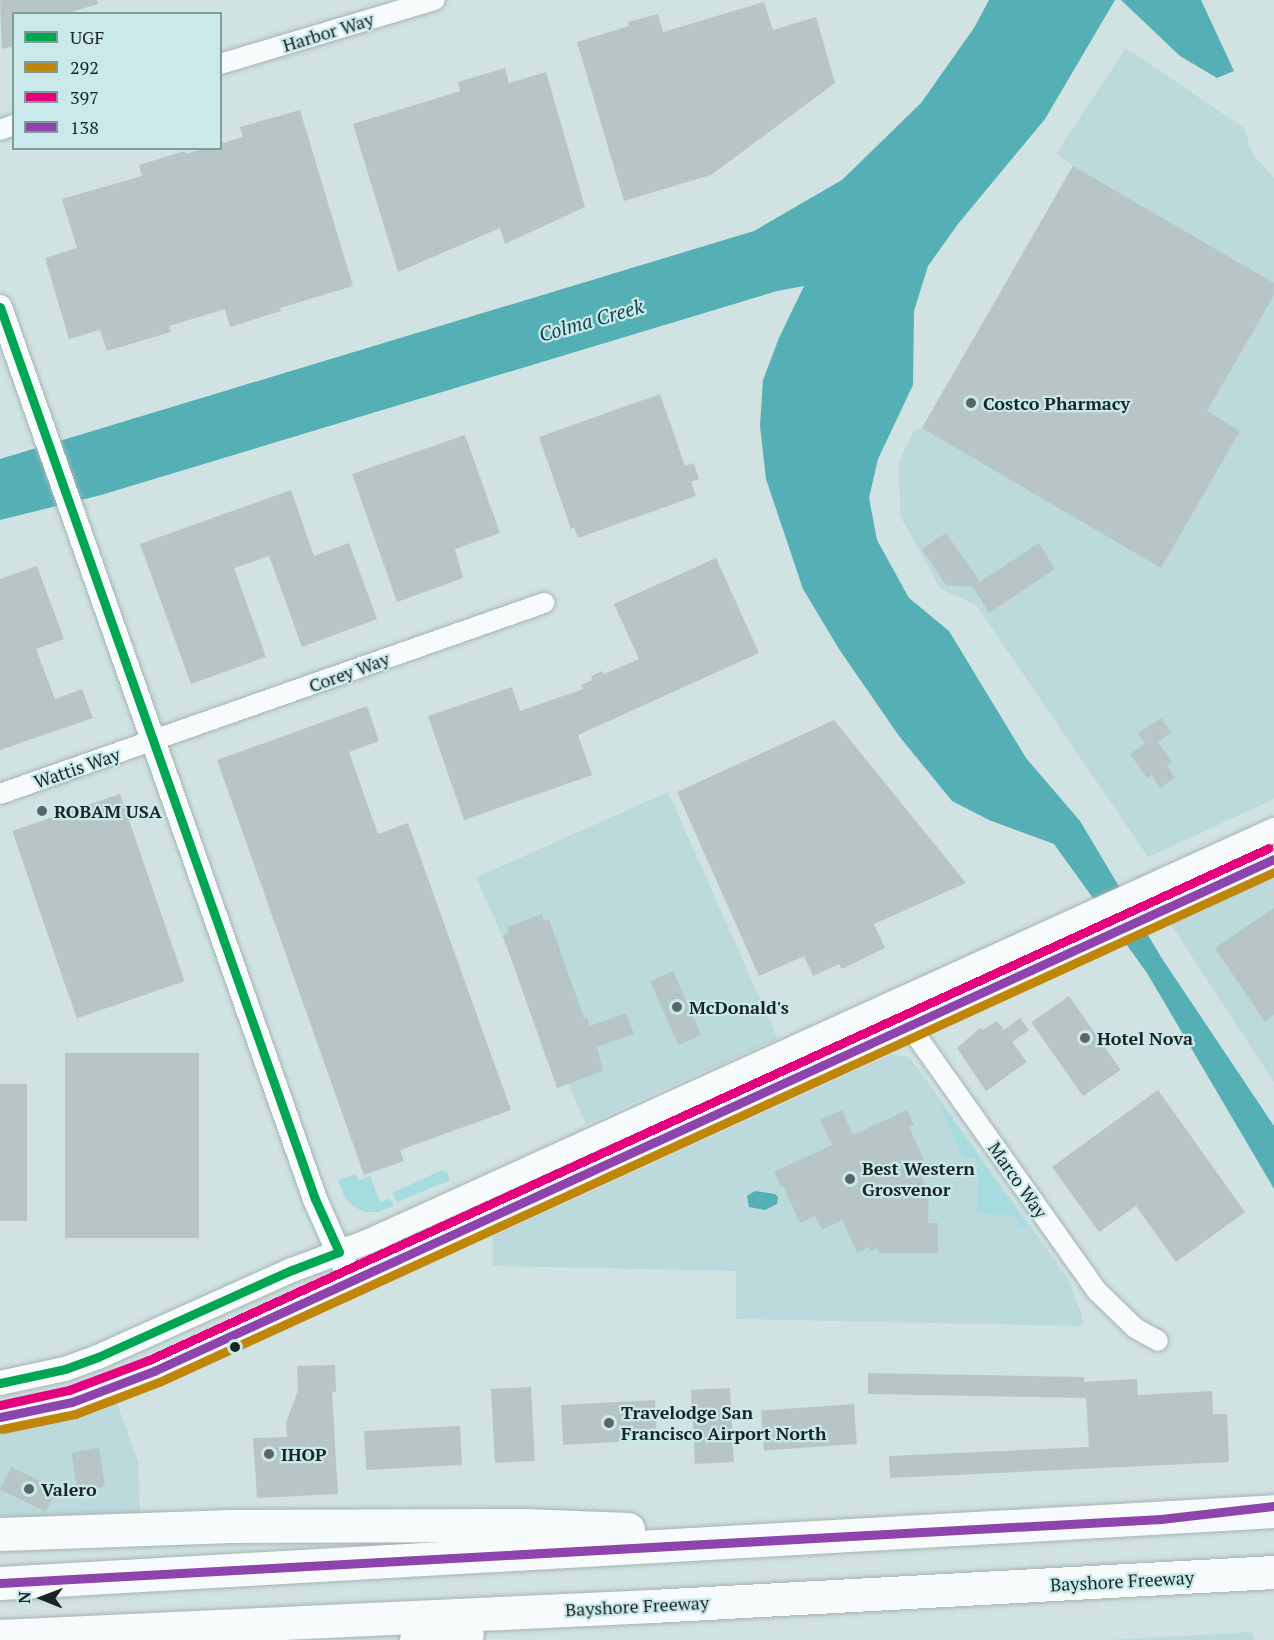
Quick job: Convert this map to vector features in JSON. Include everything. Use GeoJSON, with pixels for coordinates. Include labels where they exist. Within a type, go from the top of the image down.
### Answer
{"type":"FeatureCollection","features":[{"type":"Feature","properties":{"kind":"highway"},"geometry":{"type":"LineString","coordinates":[[1161,1519],[1274,1506]]}},
{"type":"Feature","properties":{"kind":"highway"},"geometry":{"type":"LineString","coordinates":[[0,1583],[1274,1511]]}},
{"type":"Feature","properties":{"kind":"highway"},"geometry":{"type":"LineString","coordinates":[[0,1534],[225,1526],[570,1525],[765,1539]]}},
{"type":"Feature","properties":{"kind":"highway","name":"Bayshore Freeway"},"geometry":{"type":"LineString","coordinates":[[0,1636],[652,1606],[1274,1572]]}},
{"type":"Feature","properties":{"kind":"highway"},"geometry":{"type":"LineString","coordinates":[[416,1640],[652,1606]]}},
{"type":"Feature","properties":{"kind":"street","name":"Harbor Way"},"geometry":{"type":"LineString","coordinates":[[222,63],[435,0]]}},
{"type":"Feature","properties":{"kind":"street"},"geometry":{"type":"LineString","coordinates":[[0,307],[315,1199],[351,1281]]}},
{"type":"Feature","properties":{"kind":"street","name":"Corey Way"},"geometry":{"type":"LineString","coordinates":[[153,741],[544,603]]}},
{"type":"Feature","properties":{"kind":"street","name":"Wattis Way"},"geometry":{"type":"LineString","coordinates":[[0,794],[153,741]]}},
{"type":"Feature","properties":{"kind":"street"},"geometry":{"type":"LineString","coordinates":[[0,1383],[64,1369],[98,1357],[292,1270],[367,1242],[1274,830]]}},
{"type":"Feature","properties":{"kind":"street"},"geometry":{"type":"LineString","coordinates":[[0,1417],[72,1402],[109,1390],[1274,859]]}},
{"type":"Feature","properties":{"kind":"street","name":"Marco Way"},"geometry":{"type":"LineString","coordinates":[[893,1003],[1097,1291],[1135,1328],[1158,1341]]}},
{"type":"Feature","properties":{"kind":"shaded area"},"geometry":{"type":"Polygon","coordinates":[[[1126,48],[1244,128],[1252,153],[1274,178],[1274,799],[1148,857],[976,605],[941,589],[900,516],[899,461],[914,431],[922,428],[1073,166],[1056,154],[1126,48]]]}},
{"type":"Feature","properties":{"kind":"shaded area"},"geometry":{"type":"Polygon","coordinates":[[[668,792],[778,1039],[586,1124],[476,877],[668,792]]]}},
{"type":"Feature","properties":{"kind":"shaded area"},"geometry":{"type":"Polygon","coordinates":[[[1274,877],[1274,1082],[1170,923],[1274,877]]]}},
{"type":"Feature","properties":{"kind":"shaded area"},"geometry":{"type":"Polygon","coordinates":[[[892,1054],[908,1057],[916,1066],[1068,1279],[1082,1316],[1082,1326],[736,1319],[736,1271],[493,1266],[493,1236],[892,1054]]]}},
{"type":"Feature","properties":{"kind":"shaded area"},"geometry":{"type":"Polygon","coordinates":[[[939,1101],[1028,1227],[1018,1227],[1018,1215],[977,1214],[978,1159],[961,1154],[939,1101]]]}},
{"type":"Feature","properties":{"kind":"shaded area"},"geometry":{"type":"Polygon","coordinates":[[[442,1170],[448,1173],[450,1180],[397,1202],[392,1193],[442,1170]]]}},
{"type":"Feature","properties":{"kind":"shaded area"},"geometry":{"type":"Polygon","coordinates":[[[356,1174],[359,1180],[370,1176],[380,1202],[390,1198],[394,1206],[378,1212],[364,1212],[352,1205],[345,1198],[338,1180],[356,1174]]]}},
{"type":"Feature","properties":{"kind":"shaded area"},"geometry":{"type":"Polygon","coordinates":[[[116,1401],[138,1461],[140,1517],[0,1519],[0,1430],[60,1418],[116,1401]]]}},
{"type":"Feature","properties":{"kind":"shaded area"},"geometry":{"type":"Polygon","coordinates":[[[1252,1632],[1254,1640],[1109,1640],[1252,1632]]]}},
{"type":"Feature","properties":{"kind":"water","name":"Colma Creek"},"geometry":{"type":"Polygon","coordinates":[[[989,0],[1115,0],[1045,119],[958,224],[928,266],[914,311],[913,385],[878,459],[869,498],[877,540],[909,598],[949,631],[1026,758],[1080,821],[1161,957],[1274,1126],[1274,1189],[1147,973],[1054,844],[989,820],[952,801],[899,736],[839,649],[803,589],[766,479],[760,426],[763,380],[779,338],[804,286],[777,291],[101,495],[0,520],[0,459],[754,231],[842,180],[921,103],[974,28],[989,0]]]}},
{"type":"Feature","properties":{"kind":"water"},"geometry":{"type":"Polygon","coordinates":[[[1121,0],[1201,0],[1234,71],[1217,78],[1180,56],[1121,0]]]}},
{"type":"Feature","properties":{"kind":"water"},"geometry":{"type":"Polygon","coordinates":[[[755,1191],[775,1194],[778,1197],[777,1204],[765,1210],[749,1207],[747,1196],[755,1191]]]}},
{"type":"Feature","properties":{"kind":"building"},"geometry":{"type":"Polygon","coordinates":[[[0,0],[97,0],[98,4],[71,12],[12,12],[12,46],[2,49],[0,0]]]}},
{"type":"Feature","properties":{"kind":"building"},"geometry":{"type":"Polygon","coordinates":[[[764,2],[773,30],[816,17],[835,83],[711,175],[624,201],[577,42],[629,26],[628,22],[658,14],[663,32],[764,2]]]}},
{"type":"Feature","properties":{"kind":"building"},"geometry":{"type":"Polygon","coordinates":[[[505,68],[509,83],[546,72],[585,207],[505,244],[500,228],[398,272],[353,124],[460,91],[458,82],[505,68]]]}},
{"type":"Feature","properties":{"kind":"building"},"geometry":{"type":"Polygon","coordinates":[[[300,110],[353,286],[280,308],[281,311],[230,327],[225,309],[169,326],[171,332],[107,351],[100,330],[69,339],[45,258],[77,248],[62,199],[142,176],[139,165],[185,151],[186,154],[199,150],[222,150],[222,143],[243,137],[240,127],[300,110]]]}},
{"type":"Feature","properties":{"kind":"building"},"geometry":{"type":"Polygon","coordinates":[[[1073,166],[1274,283],[1274,295],[1207,411],[1240,431],[1161,568],[922,428],[1073,166]]]}},
{"type":"Feature","properties":{"kind":"building"},"geometry":{"type":"Polygon","coordinates":[[[660,394],[685,466],[694,463],[699,479],[691,482],[696,496],[578,538],[574,527],[571,529],[539,437],[660,394]]]}},
{"type":"Feature","properties":{"kind":"building"},"geometry":{"type":"Polygon","coordinates":[[[465,435],[500,533],[455,549],[463,578],[397,602],[352,474],[465,435]]]}},
{"type":"Feature","properties":{"kind":"building"},"geometry":{"type":"Polygon","coordinates":[[[291,490],[314,556],[349,543],[377,619],[302,647],[269,556],[234,568],[266,657],[191,684],[140,544],[291,490]]]}},
{"type":"Feature","properties":{"kind":"building"},"geometry":{"type":"Polygon","coordinates":[[[946,533],[980,582],[1039,543],[1055,569],[989,613],[973,587],[946,585],[922,549],[946,533]]]}},
{"type":"Feature","properties":{"kind":"building"},"geometry":{"type":"Polygon","coordinates":[[[716,558],[759,653],[578,735],[592,775],[464,820],[428,716],[512,687],[520,711],[583,689],[581,685],[592,680],[591,676],[602,671],[604,674],[639,659],[614,604],[716,558]]]}},
{"type":"Feature","properties":{"kind":"building"},"geometry":{"type":"Polygon","coordinates":[[[37,566],[64,639],[36,649],[55,699],[82,689],[93,718],[0,750],[0,579],[37,566]]]}},
{"type":"Feature","properties":{"kind":"building"},"geometry":{"type":"Polygon","coordinates":[[[367,706],[379,741],[349,752],[378,834],[408,823],[511,1110],[400,1150],[404,1161],[364,1175],[217,760],[367,706]]]}},
{"type":"Feature","properties":{"kind":"building"},"geometry":{"type":"Polygon","coordinates":[[[1161,718],[1171,733],[1158,742],[1172,762],[1167,765],[1175,778],[1160,788],[1152,775],[1147,778],[1130,754],[1145,744],[1138,733],[1161,718]]]}},
{"type":"Feature","properties":{"kind":"building"},"geometry":{"type":"Polygon","coordinates":[[[834,720],[966,883],[874,924],[885,948],[842,969],[839,964],[813,976],[804,956],[759,976],[677,792],[834,720]]]}},
{"type":"Feature","properties":{"kind":"building"},"geometry":{"type":"Polygon","coordinates":[[[120,794],[184,981],[77,1018],[12,831],[120,794]]]}},
{"type":"Feature","properties":{"kind":"building"},"geometry":{"type":"Polygon","coordinates":[[[1274,908],[1274,1015],[1265,1022],[1215,948],[1274,908]]]}},
{"type":"Feature","properties":{"kind":"building"},"geometry":{"type":"Polygon","coordinates":[[[542,914],[544,921],[549,919],[584,1018],[587,1017],[590,1026],[626,1013],[634,1034],[597,1047],[603,1071],[557,1088],[503,936],[509,933],[507,927],[542,914]]]}},
{"type":"Feature","properties":{"kind":"building"},"geometry":{"type":"Polygon","coordinates":[[[673,971],[701,1035],[679,1045],[650,981],[673,971]]]}},
{"type":"Feature","properties":{"kind":"building"},"geometry":{"type":"Polygon","coordinates":[[[1069,996],[1121,1070],[1083,1096],[1031,1022],[1069,996]]]}},
{"type":"Feature","properties":{"kind":"building"},"geometry":{"type":"Polygon","coordinates":[[[1020,1018],[1029,1030],[1012,1042],[1027,1062],[986,1091],[957,1048],[980,1028],[982,1030],[997,1021],[1004,1030],[1020,1018]]]}},
{"type":"Feature","properties":{"kind":"building"},"geometry":{"type":"Polygon","coordinates":[[[65,1053],[199,1053],[199,1238],[65,1238],[65,1053]]]}},
{"type":"Feature","properties":{"kind":"building"},"geometry":{"type":"Polygon","coordinates":[[[0,1084],[27,1084],[27,1221],[0,1221],[0,1084]]]}},
{"type":"Feature","properties":{"kind":"building"},"geometry":{"type":"Polygon","coordinates":[[[1158,1090],[1245,1212],[1176,1262],[1136,1206],[1099,1232],[1052,1167],[1158,1090]]]}},
{"type":"Feature","properties":{"kind":"building","name":"Best Western Grosvenor"},"geometry":{"type":"Polygon","coordinates":[[[842,1110],[853,1135],[907,1110],[914,1125],[909,1127],[926,1164],[918,1168],[929,1193],[928,1223],[938,1223],[938,1253],[879,1253],[877,1248],[871,1251],[869,1247],[857,1253],[842,1220],[822,1230],[815,1216],[800,1223],[774,1172],[832,1145],[820,1120],[842,1110]]]}},
{"type":"Feature","properties":{"kind":"building"},"geometry":{"type":"Polygon","coordinates":[[[335,1365],[336,1392],[332,1392],[338,1494],[257,1498],[253,1438],[287,1437],[286,1423],[298,1390],[297,1366],[335,1365]]]}},
{"type":"Feature","properties":{"kind":"building"},"geometry":{"type":"Polygon","coordinates":[[[868,1373],[1084,1377],[1084,1382],[1137,1379],[1138,1395],[1212,1391],[1213,1414],[1227,1414],[1229,1462],[890,1478],[889,1456],[1089,1447],[1086,1398],[868,1394],[868,1373]]]}},
{"type":"Feature","properties":{"kind":"building"},"geometry":{"type":"Polygon","coordinates":[[[531,1387],[535,1461],[495,1463],[491,1389],[531,1387]]]}},
{"type":"Feature","properties":{"kind":"building"},"geometry":{"type":"Polygon","coordinates":[[[730,1388],[734,1462],[695,1464],[691,1390],[730,1388]]]}},
{"type":"Feature","properties":{"kind":"building","name":"Travelodge San Francisco Airport North"},"geometry":{"type":"Polygon","coordinates":[[[655,1400],[657,1440],[563,1445],[561,1405],[655,1400]]]}},
{"type":"Feature","properties":{"kind":"building"},"geometry":{"type":"Polygon","coordinates":[[[854,1404],[857,1444],[764,1450],[761,1410],[854,1404]]]}},
{"type":"Feature","properties":{"kind":"building"},"geometry":{"type":"Polygon","coordinates":[[[460,1426],[462,1465],[366,1470],[364,1431],[460,1426]]]}},
{"type":"Feature","properties":{"kind":"building","name":"Valero"},"geometry":{"type":"Polygon","coordinates":[[[99,1448],[105,1487],[77,1491],[71,1452],[99,1448]]]}},
{"type":"Feature","properties":{"kind":"building","name":"Valero"},"geometry":{"type":"Polygon","coordinates":[[[11,1467],[57,1489],[46,1512],[0,1489],[11,1467]]]}},
{"type":"Feature","properties":{"kind":"transit line","name":"UGF"},"geometry":{"type":"LineString","coordinates":[[0,307],[315,1199],[339,1252]]}},
{"type":"Feature","properties":{"kind":"transit line","name":"397"},"geometry":{"type":"LineString","coordinates":[[0,1405],[69,1390],[149,1360],[1269,848]]}},
{"type":"Feature","properties":{"kind":"transit line","name":"138"},"geometry":{"type":"LineString","coordinates":[[0,1417],[72,1402],[154,1371],[1274,859]]}},
{"type":"Feature","properties":{"kind":"transit line","name":"292"},"geometry":{"type":"LineString","coordinates":[[2,1429],[75,1414],[159,1382],[1274,872]]}},
{"type":"Feature","properties":{"kind":"transit line","name":"UGF"},"geometry":{"type":"LineString","coordinates":[[0,1383],[65,1369],[98,1357],[292,1270],[339,1252]]}},
{"type":"Feature","properties":{"kind":"transit line","name":"138"},"geometry":{"type":"LineString","coordinates":[[0,1583],[1161,1519],[1274,1506]]}},
{"type":"Feature","properties":{"kind":"place","name":"Costco Pharmacy"},"geometry":{"type":"Point","coordinates":[971,403]}},
{"type":"Feature","properties":{"kind":"place","name":"ROBAM USA"},"geometry":{"type":"Point","coordinates":[42,811]}},
{"type":"Feature","properties":{"kind":"place","name":"McDonald's"},"geometry":{"type":"Point","coordinates":[677,1007]}},
{"type":"Feature","properties":{"kind":"place","name":"Hotel Nova"},"geometry":{"type":"Point","coordinates":[1085,1038]}},
{"type":"Feature","properties":{"kind":"place","name":"Best Western Grosvenor"},"geometry":{"type":"Point","coordinates":[850,1179]}},
{"type":"Feature","properties":{"kind":"place","name":"Travelodge San Francisco Airport North"},"geometry":{"type":"Point","coordinates":[609,1423]}},
{"type":"Feature","properties":{"kind":"place","name":"IHOP"},"geometry":{"type":"Point","coordinates":[269,1454]}},
{"type":"Feature","properties":{"kind":"place","name":"Valero"},"geometry":{"type":"Point","coordinates":[29,1489]}}]}
